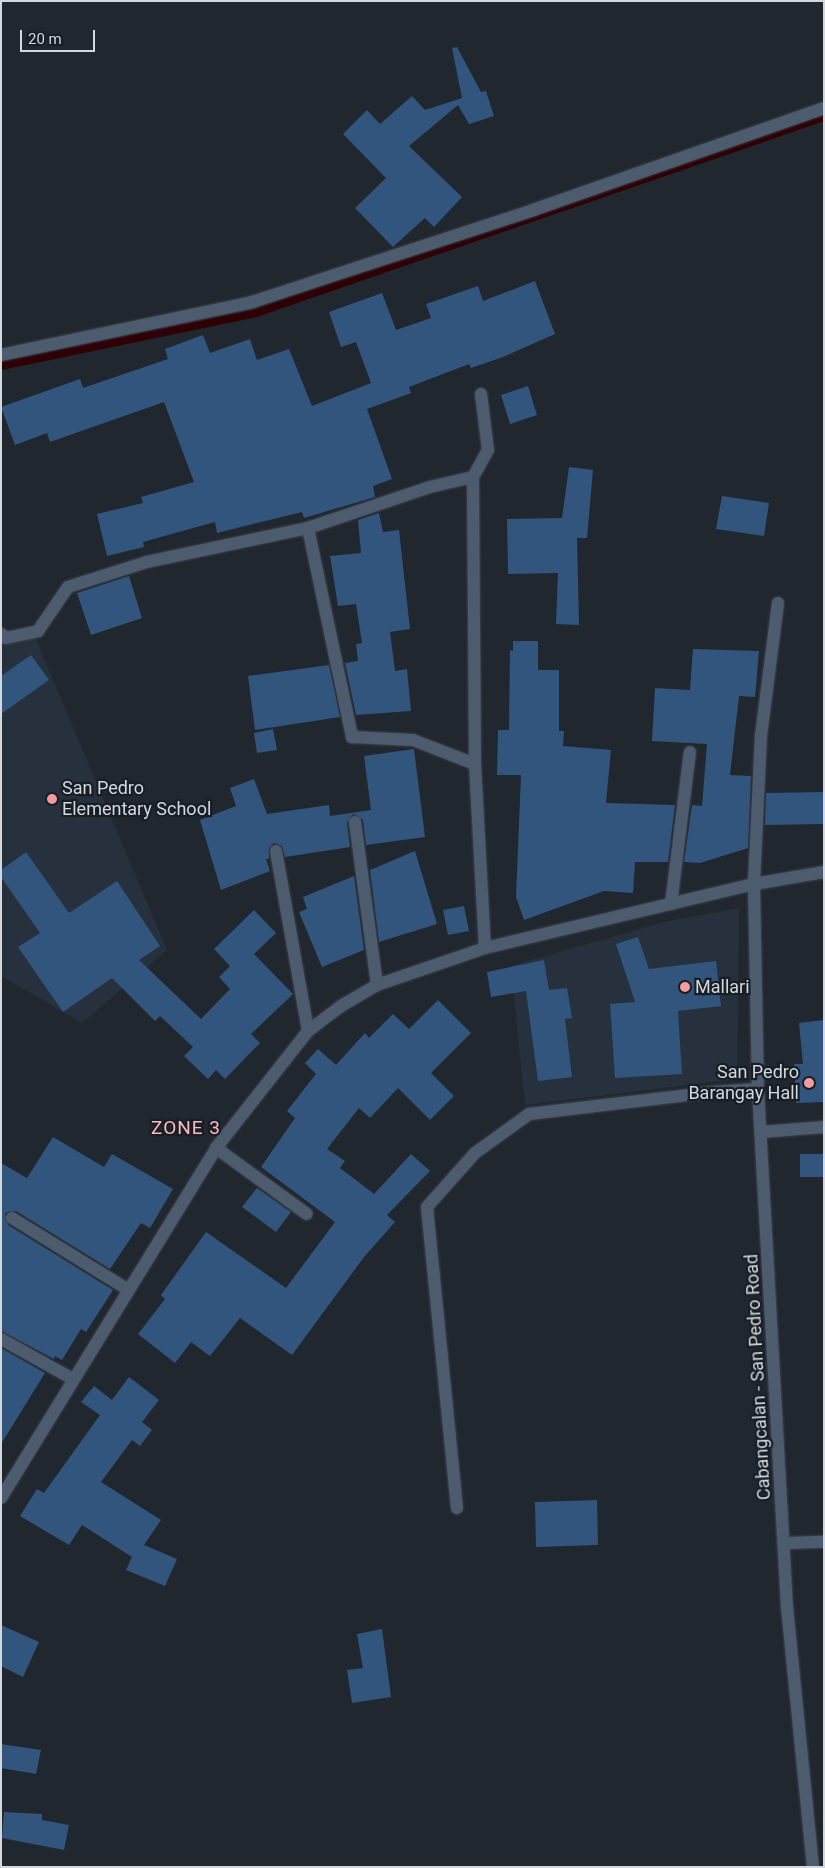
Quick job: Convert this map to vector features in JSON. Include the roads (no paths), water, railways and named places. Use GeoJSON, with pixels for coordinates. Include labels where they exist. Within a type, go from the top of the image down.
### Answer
{"type":"FeatureCollection","features":[{"type":"Feature","properties":{"kind":"street"},"geometry":{"type":"LineString","coordinates":[[1,355],[252,302],[505,219],[824,108]]}},
{"type":"Feature","properties":{"kind":"street"},"geometry":{"type":"LineString","coordinates":[[481,394],[488,450],[473,477],[475,764],[485,948]]}},
{"type":"Feature","properties":{"kind":"street"},"geometry":{"type":"LineString","coordinates":[[3,639],[38,630],[68,587],[147,562],[308,528],[430,488],[473,477]]}},
{"type":"Feature","properties":{"kind":"street"},"geometry":{"type":"LineString","coordinates":[[308,528],[352,737],[413,740],[475,764]]}},
{"type":"Feature","properties":{"kind":"street","name":"Cabangcalan - San Pedro Road"},"geometry":{"type":"LineString","coordinates":[[778,603],[761,735],[754,884],[758,1089],[786,1543],[787,1607],[813,1867]]}},
{"type":"Feature","properties":{"kind":"street"},"geometry":{"type":"LineString","coordinates":[[671,904],[690,752]]}},
{"type":"Feature","properties":{"kind":"street"},"geometry":{"type":"LineString","coordinates":[[355,822],[378,986]]}},
{"type":"Feature","properties":{"kind":"street"},"geometry":{"type":"LineString","coordinates":[[276,851],[308,1031]]}},
{"type":"Feature","properties":{"kind":"street"},"geometry":{"type":"LineString","coordinates":[[1,1498],[127,1289],[216,1148],[308,1031],[341,1006],[378,986],[485,948],[754,884],[824,872]]}},
{"type":"Feature","properties":{"kind":"street"},"geometry":{"type":"LineString","coordinates":[[457,1508],[427,1208],[475,1154],[529,1114],[758,1089]]}},
{"type":"Feature","properties":{"kind":"street"},"geometry":{"type":"LineString","coordinates":[[761,1132],[824,1127]]}},
{"type":"Feature","properties":{"kind":"street"},"geometry":{"type":"LineString","coordinates":[[216,1148],[307,1214]]}},
{"type":"Feature","properties":{"kind":"street"},"geometry":{"type":"LineString","coordinates":[[12,1218],[127,1289]]}},
{"type":"Feature","properties":{"kind":"street"},"geometry":{"type":"LineString","coordinates":[[1,1339],[73,1379]]}},
{"type":"Feature","properties":{"kind":"street"},"geometry":{"type":"LineString","coordinates":[[786,1543],[824,1542]]}},
{"type":"Feature","properties":{"kind":"waterway"},"geometry":{"type":"LineString","coordinates":[[1,366],[256,313],[824,117]]}},
{"type":"Feature","properties":{"kind":"place","name":"San Pedro Elementary School"},"geometry":{"type":"Point","coordinates":[52,799]}},
{"type":"Feature","properties":{"kind":"place","name":"Mallari"},"geometry":{"type":"Point","coordinates":[685,987]}},
{"type":"Feature","properties":{"kind":"place","name":"San Pedro Barangay Hall"},"geometry":{"type":"Point","coordinates":[809,1083]}},
{"type":"Feature","properties":{"kind":"district","name":"ZONE 3"},"geometry":{"type":"Point","coordinates":[186,1128]}}]}
